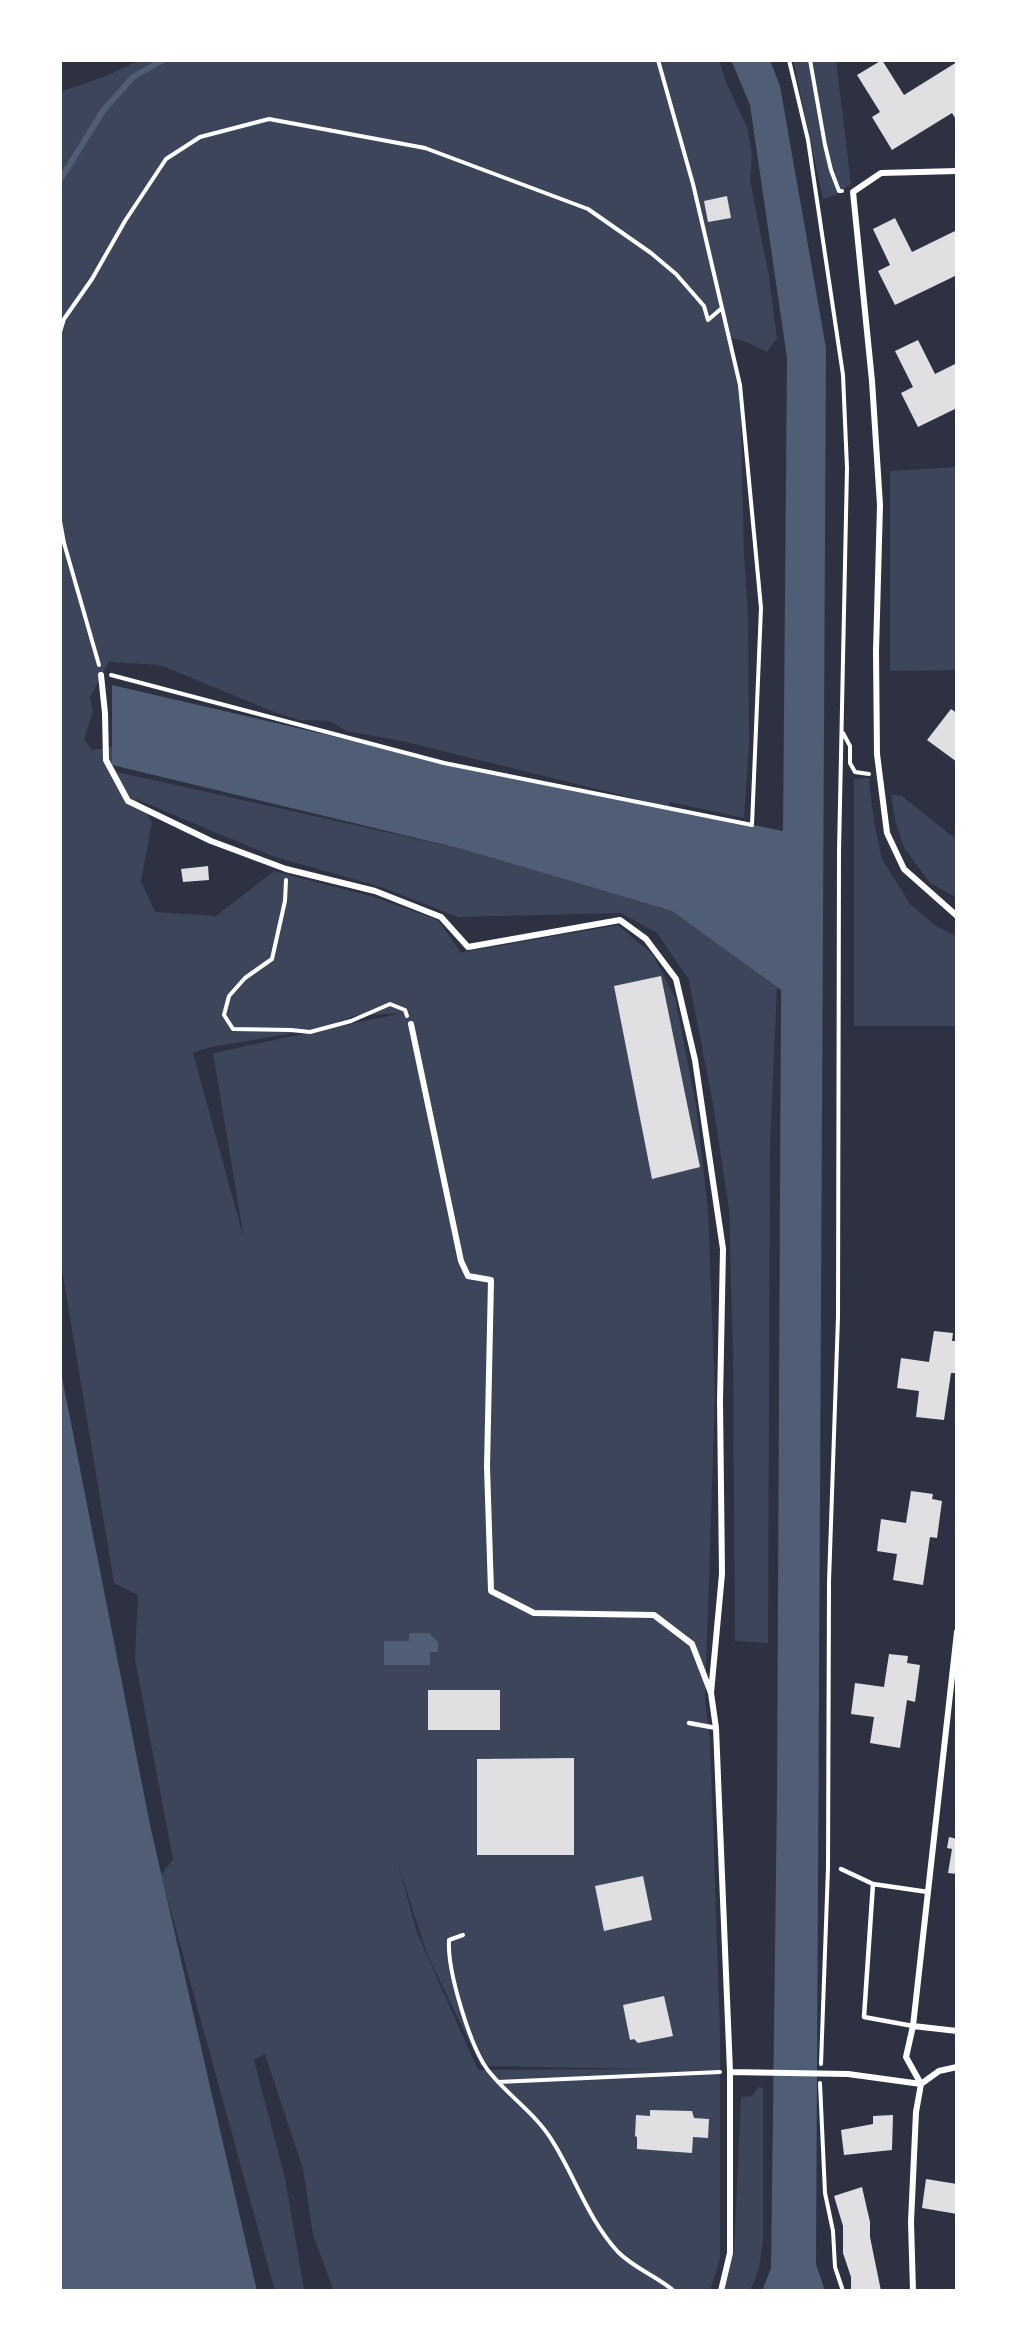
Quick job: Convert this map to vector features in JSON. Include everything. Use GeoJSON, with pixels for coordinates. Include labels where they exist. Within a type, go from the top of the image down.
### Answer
{"type":"FeatureCollection","features":[{"type":"Feature","properties":{"kind":"street"},"geometry":{"type":"LineString","coordinates":[[957,171],[881,173],[853,192],[872,381],[880,505],[876,651],[877,743],[887,833],[904,869],[957,916]]}},
{"type":"Feature","properties":{"kind":"street"},"geometry":{"type":"LineString","coordinates":[[101,675],[106,760],[128,801],[211,842],[286,869],[375,891],[441,917],[468,947],[620,920],[646,939],[676,979],[695,1060],[723,1249],[720,1401],[722,1574],[711,1694]]}},
{"type":"Feature","properties":{"kind":"street"},"geometry":{"type":"LineString","coordinates":[[411,1024],[461,1261],[468,1276],[491,1280],[487,1467],[491,1590],[534,1613],[654,1615],[692,1644],[711,1694],[716,1728],[730,2072],[730,2253],[721,2291]]}},
{"type":"Feature","properties":{"kind":"street"},"geometry":{"type":"LineString","coordinates":[[912,2291],[911,2223],[916,2112],[921,2084],[906,2057],[913,2026],[957,1632]]}},
{"type":"Feature","properties":{"kind":"street"},"geometry":{"type":"LineString","coordinates":[[913,2026],[957,2031]]}},
{"type":"Feature","properties":{"kind":"street"},"geometry":{"type":"LineString","coordinates":[[730,2072],[830,2074],[921,2084],[939,2071],[957,2067]]}},
{"type":"Feature","properties":{"kind":"lane"},"geometry":{"type":"LineString","coordinates":[[689,1723],[716,1728]]}},
{"type":"Feature","properties":{"kind":"lane"},"geometry":{"type":"LineString","coordinates":[[841,1869],[873,1884],[928,1892]]}},
{"type":"Feature","properties":{"kind":"lane"},"geometry":{"type":"LineString","coordinates":[[873,1884],[864,2017],[913,2026]]}},
{"type":"Feature","properties":{"kind":"path"},"geometry":{"type":"LineString","coordinates":[[60,521],[101,675],[117,675],[444,763],[752,825],[761,608],[740,385],[693,184],[658,60]]}},
{"type":"Feature","properties":{"kind":"path"},"geometry":{"type":"LineString","coordinates":[[789,60],[808,140],[843,375],[847,468],[839,851],[839,1258],[830,1582],[828,1868],[822,1978],[820,2081],[825,2193],[833,2230],[835,2267],[843,2291]]}},
{"type":"Feature","properties":{"kind":"path"},"geometry":{"type":"LineString","coordinates":[[810,60],[831,170],[839,191],[853,192]]}},
{"type":"Feature","properties":{"kind":"path"},"geometry":{"type":"LineString","coordinates":[[60,332],[64,319],[92,279],[125,221],[165,159],[200,137],[269,119],[425,148],[588,209],[651,253],[676,274],[704,306],[708,320],[722,308]]}},
{"type":"Feature","properties":{"kind":"path"},"geometry":{"type":"LineString","coordinates":[[843,733],[850,746],[850,763],[855,772]]}},
{"type":"Feature","properties":{"kind":"path"},"geometry":{"type":"LineString","coordinates":[[286,869],[285,901],[272,960],[244,978],[229,996],[224,1015],[233,1029],[310,1032],[351,1021],[390,1004],[405,1010],[411,1024]]}},
{"type":"Feature","properties":{"kind":"path"},"geometry":{"type":"LineString","coordinates":[[463,1935],[449,1940],[448,1955],[462,2008],[481,2060],[498,2082],[543,2126],[555,2144],[588,2210],[609,2242],[630,2264],[674,2291]]}},
{"type":"Feature","properties":{"kind":"path"},"geometry":{"type":"LineString","coordinates":[[498,2082],[730,2072]]}},
{"type":"Feature","properties":{"kind":"shaded area"},"geometry":{"type":"Polygon","coordinates":[[[140,60],[719,60],[726,82],[747,127],[752,155],[750,180],[769,277],[777,338],[767,352],[729,337],[740,385],[744,554],[748,617],[749,743],[744,818],[670,802],[669,807],[402,741],[346,731],[330,721],[299,720],[160,665],[109,662],[90,697],[93,712],[84,739],[92,750],[112,747],[112,765],[117,772],[462,849],[672,911],[777,987],[770,1142],[768,1643],[735,1641],[733,1355],[729,1209],[713,1104],[689,980],[657,933],[621,913],[458,917],[381,887],[272,856],[136,799],[152,822],[141,881],[155,912],[216,916],[274,871],[374,897],[438,920],[460,951],[457,953],[618,925],[653,955],[675,997],[696,1105],[708,1210],[715,1395],[705,1701],[710,1738],[720,2033],[720,2258],[710,2291],[334,2291],[313,2235],[303,2169],[265,2054],[254,2060],[285,2178],[304,2289],[302,2291],[275,2291],[161,1875],[173,1859],[135,1659],[138,1595],[114,1583],[60,1257],[60,92],[106,76],[140,60]],[[402,1013],[354,1016],[318,1029],[211,1047],[193,1053],[244,1239],[213,1053],[402,1013]],[[398,1864],[417,1933],[478,2070],[656,2069],[481,2066],[427,1954],[398,1864]]]}},
{"type":"Feature","properties":{"kind":"shaded area"},"geometry":{"type":"Polygon","coordinates":[[[731,60],[770,60],[780,86],[826,348],[816,2264],[825,2291],[762,2291],[771,2268],[777,1793],[781,990],[672,911],[462,849],[112,765],[112,685],[401,752],[783,831],[787,358],[750,105],[731,60]]]}},
{"type":"Feature","properties":{"kind":"shaded area"},"geometry":{"type":"Polygon","coordinates":[[[793,60],[836,60],[851,184],[835,195],[823,199],[793,60]]]}},
{"type":"Feature","properties":{"kind":"shaded area"},"geometry":{"type":"Polygon","coordinates":[[[957,467],[957,670],[890,671],[890,471],[957,467]]]}},
{"type":"Feature","properties":{"kind":"shaded area"},"geometry":{"type":"Polygon","coordinates":[[[869,778],[874,823],[882,859],[910,904],[937,927],[957,936],[955,1026],[854,1026],[854,779],[869,778]]]}},
{"type":"Feature","properties":{"kind":"shaded area"},"geometry":{"type":"Polygon","coordinates":[[[891,794],[902,796],[957,840],[957,898],[930,883],[904,848],[895,820],[891,794]]]}},
{"type":"Feature","properties":{"kind":"shaded area"},"geometry":{"type":"Polygon","coordinates":[[[60,1367],[150,1825],[257,2291],[60,2291],[60,1367]]]}},
{"type":"Feature","properties":{"kind":"shaded area"},"geometry":{"type":"Polygon","coordinates":[[[409,1633],[429,1633],[438,1642],[438,1652],[430,1652],[430,1665],[384,1665],[384,1641],[409,1641],[409,1633]]]}},
{"type":"Feature","properties":{"kind":"shaded area"},"geometry":{"type":"Polygon","coordinates":[[[758,2087],[763,2088],[763,2239],[759,2269],[750,2291],[723,2291],[734,2251],[741,2097],[752,2096],[758,2087]]]}},
{"type":"Feature","properties":{"kind":"building"},"geometry":{"type":"Polygon","coordinates":[[[882,60],[904,95],[957,62],[957,121],[952,113],[892,150],[872,117],[880,112],[857,75],[882,60]]]}},
{"type":"Feature","properties":{"kind":"building"},"geometry":{"type":"Polygon","coordinates":[[[727,196],[731,218],[708,222],[704,201],[727,196]]]}},
{"type":"Feature","properties":{"kind":"building"},"geometry":{"type":"Polygon","coordinates":[[[895,218],[912,252],[957,230],[957,275],[895,305],[878,271],[890,265],[873,229],[895,218]]]}},
{"type":"Feature","properties":{"kind":"building"},"geometry":{"type":"Polygon","coordinates":[[[918,340],[935,374],[957,363],[957,408],[918,427],[901,393],[913,387],[895,351],[918,340]]]}},
{"type":"Feature","properties":{"kind":"building"},"geometry":{"type":"Polygon","coordinates":[[[951,709],[957,713],[957,762],[927,740],[951,709]]]}},
{"type":"Feature","properties":{"kind":"building"},"geometry":{"type":"Polygon","coordinates":[[[208,866],[209,880],[183,882],[181,869],[208,866]]]}},
{"type":"Feature","properties":{"kind":"building"},"geometry":{"type":"Polygon","coordinates":[[[661,976],[700,1167],[652,1179],[614,986],[661,976]]]}},
{"type":"Feature","properties":{"kind":"building"},"geometry":{"type":"Polygon","coordinates":[[[934,1331],[953,1333],[952,1341],[957,1341],[957,1373],[951,1373],[944,1420],[916,1417],[919,1391],[897,1388],[901,1358],[929,1362],[934,1331]]]}},
{"type":"Feature","properties":{"kind":"building"},"geometry":{"type":"Polygon","coordinates":[[[911,1491],[933,1494],[932,1499],[942,1501],[937,1538],[930,1537],[923,1585],[893,1580],[897,1554],[877,1551],[881,1519],[906,1523],[911,1491]]]}},
{"type":"Feature","properties":{"kind":"building"},"geometry":{"type":"Polygon","coordinates":[[[889,1654],[908,1656],[907,1663],[920,1665],[915,1702],[907,1700],[900,1748],[870,1743],[874,1717],[851,1714],[855,1683],[884,1687],[889,1654]]]}},
{"type":"Feature","properties":{"kind":"building"},"geometry":{"type":"Polygon","coordinates":[[[428,1690],[500,1690],[500,1730],[428,1730],[428,1690]]]}},
{"type":"Feature","properties":{"kind":"building"},"geometry":{"type":"Polygon","coordinates":[[[574,1758],[574,1855],[477,1855],[477,1759],[574,1758]]]}},
{"type":"Feature","properties":{"kind":"building"},"geometry":{"type":"Polygon","coordinates":[[[949,1837],[957,1839],[957,1874],[948,1873],[952,1849],[947,1848],[949,1837]]]}},
{"type":"Feature","properties":{"kind":"building"},"geometry":{"type":"Polygon","coordinates":[[[643,1876],[652,1920],[604,1931],[595,1886],[643,1876]]]}},
{"type":"Feature","properties":{"kind":"building"},"geometry":{"type":"Polygon","coordinates":[[[664,1996],[673,2036],[638,2043],[634,2039],[630,2040],[623,2005],[664,1996]]]}},
{"type":"Feature","properties":{"kind":"building"},"geometry":{"type":"Polygon","coordinates":[[[650,2110],[692,2111],[694,2118],[709,2119],[708,2138],[693,2137],[692,2153],[637,2149],[636,2115],[650,2116],[650,2110]]]}},
{"type":"Feature","properties":{"kind":"building"},"geometry":{"type":"Polygon","coordinates":[[[893,2115],[892,2150],[844,2155],[841,2130],[873,2124],[873,2116],[893,2115]]]}},
{"type":"Feature","properties":{"kind":"building"},"geometry":{"type":"Polygon","coordinates":[[[926,2179],[957,2184],[957,2214],[922,2208],[926,2179]]]}},
{"type":"Feature","properties":{"kind":"building"},"geometry":{"type":"Polygon","coordinates":[[[862,2187],[881,2291],[851,2291],[851,2277],[843,2253],[843,2226],[834,2196],[862,2187]]]}},
{"type":"Feature","properties":{"kind":"waterway"},"geometry":{"type":"LineString","coordinates":[[60,180],[103,111],[133,77],[163,60]]}}]}
